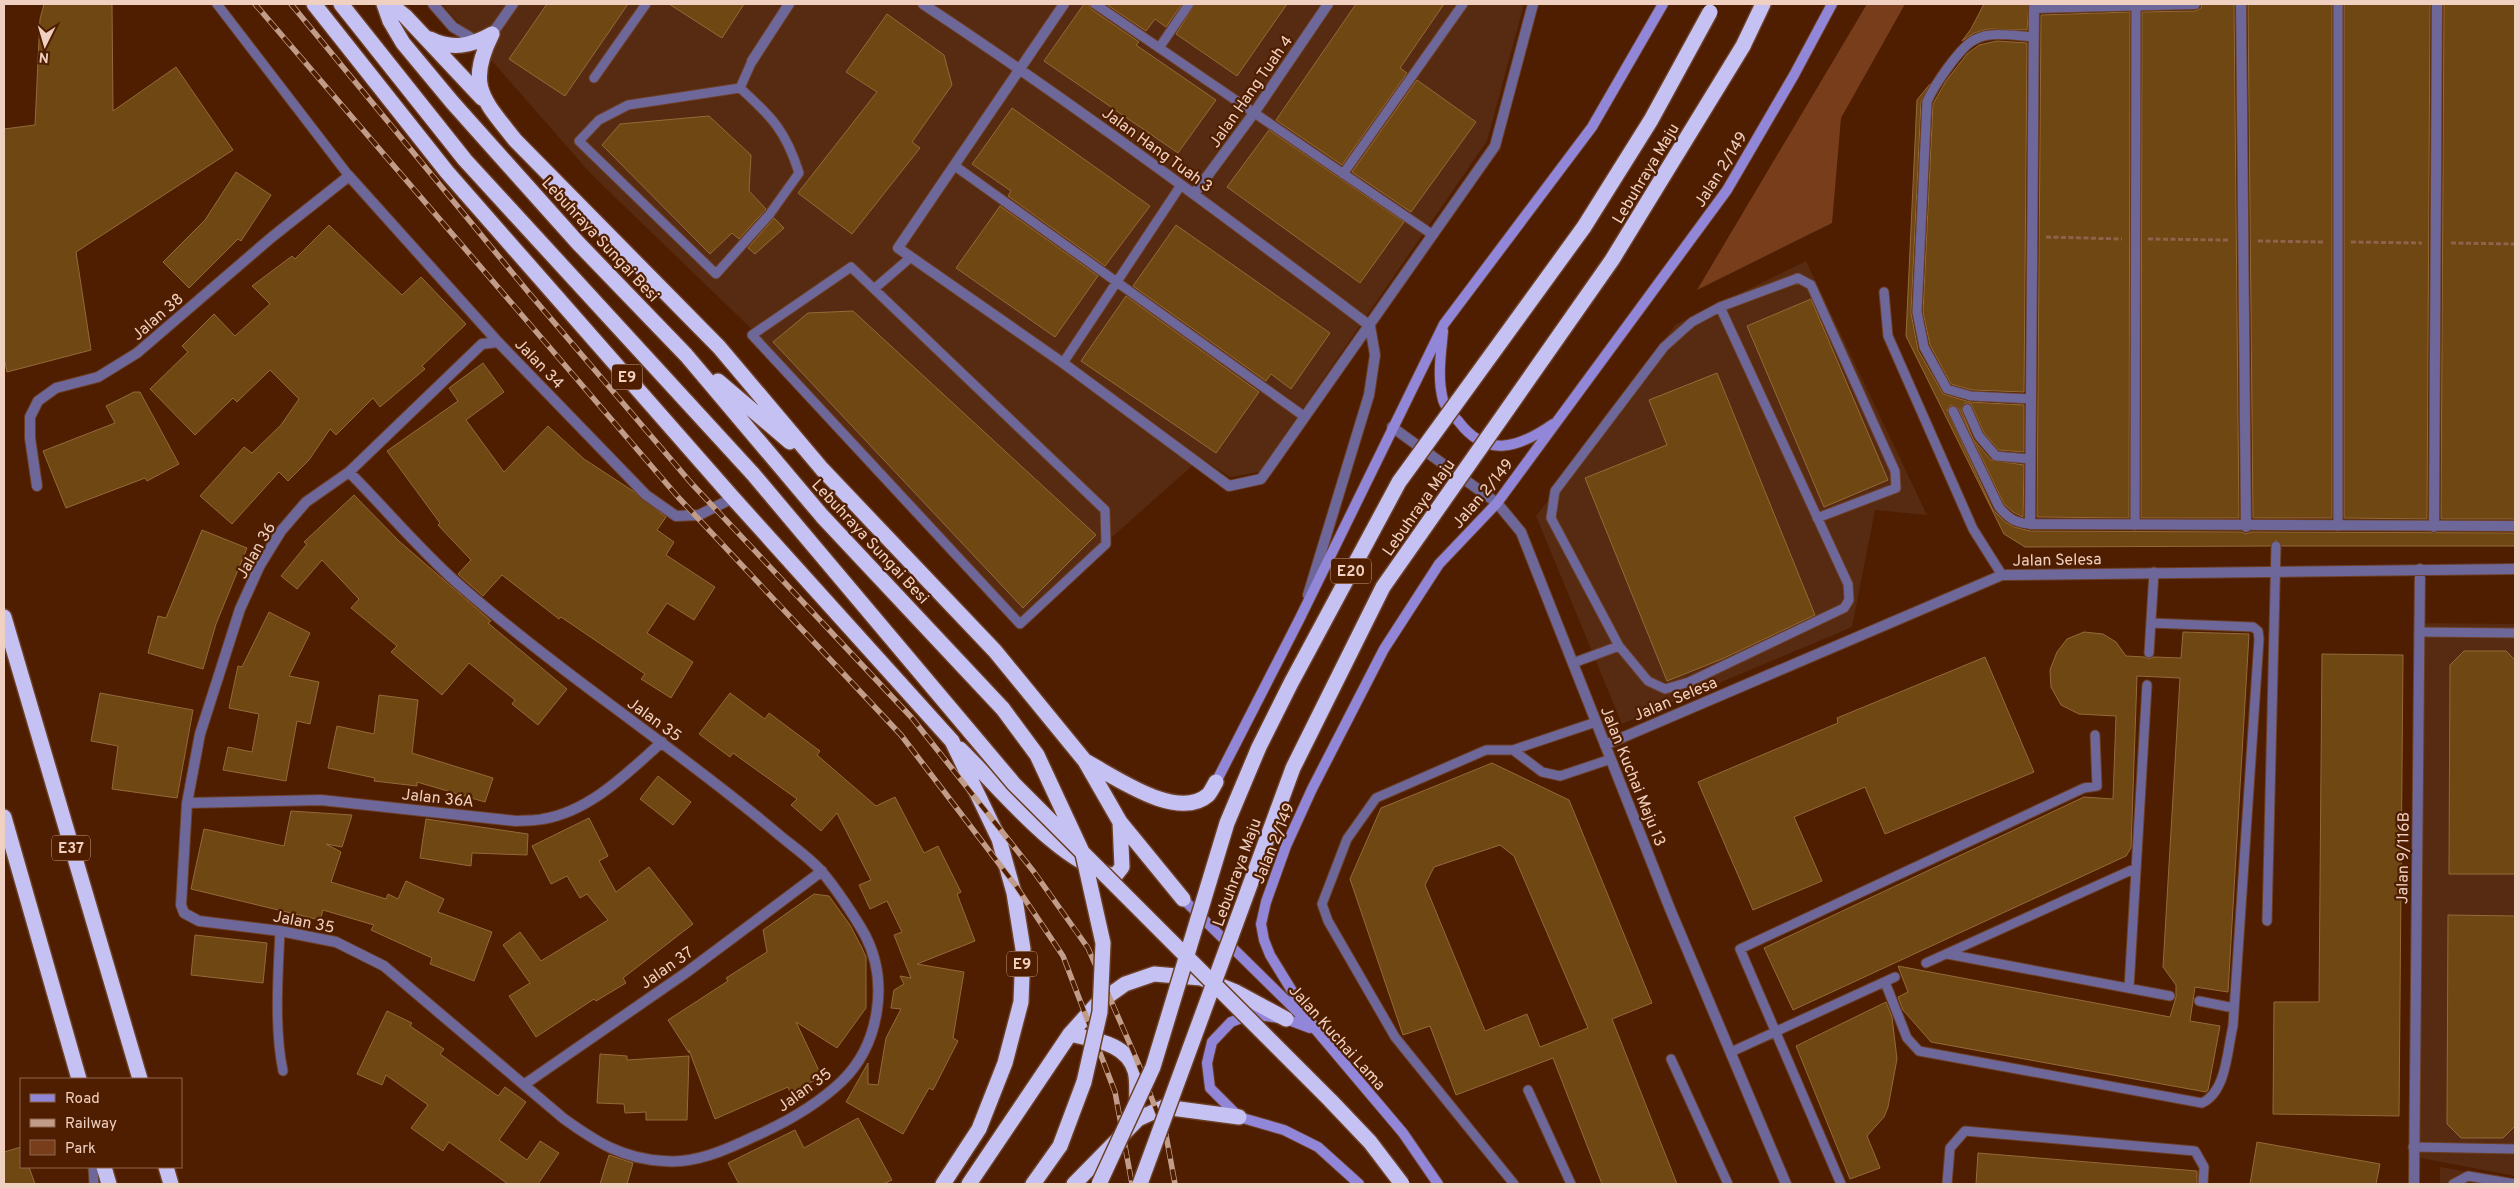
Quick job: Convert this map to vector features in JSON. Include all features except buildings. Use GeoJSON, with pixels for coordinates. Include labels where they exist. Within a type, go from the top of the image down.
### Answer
{"type":"FeatureCollection","features":[{"type":"Feature","properties":{"kind":"highway","name":"E9"},"geometry":{"type":"LineString","coordinates":[[314,4],[447,172],[733,498],[952,740],[999,839],[1014,893],[1023,949],[1021,1002],[1005,1063],[979,1129],[943,1184]]}},
{"type":"Feature","properties":{"kind":"highway"},"geometry":{"type":"LineString","coordinates":[[341,4],[465,160],[753,474],[1014,784],[1330,1100],[1370,1142],[1402,1184]]}},
{"type":"Feature","properties":{"kind":"highway","name":"Lebuhraya Sungai Besi"},"geometry":{"type":"LineString","coordinates":[[384,4],[390,21],[403,43],[452,102],[578,243],[686,355],[822,516],[1003,709],[1037,755],[1083,854],[1103,943],[1100,1012],[1084,1082],[1060,1146],[1033,1184]]}},
{"type":"Feature","properties":{"kind":"highway"},"geometry":{"type":"LineString","coordinates":[[390,4],[405,16],[488,105],[515,140],[719,347],[822,469],[995,651],[1085,761],[1120,822],[1183,899]]}},
{"type":"Feature","properties":{"kind":"highway","name":"Lebuhraya Maju"},"geometry":{"type":"LineString","coordinates":[[1140,1184],[1293,768],[1383,587],[1612,260],[1743,46],[1763,4]]}},
{"type":"Feature","properties":{"kind":"highway","name":"Lebuhraya Maju"},"geometry":{"type":"LineString","coordinates":[[1099,1184],[1153,1066],[1227,824],[1259,747],[1291,683],[1399,482],[1584,227],[1651,120],[1713,8]]}},
{"type":"Feature","properties":{"kind":"highway"},"geometry":{"type":"LineString","coordinates":[[424,37],[443,46],[460,46],[478,42],[492,34]]}},
{"type":"Feature","properties":{"kind":"highway"},"geometry":{"type":"LineString","coordinates":[[488,105],[479,87],[478,72],[482,54],[492,34]]}},
{"type":"Feature","properties":{"kind":"highway"},"geometry":{"type":"LineString","coordinates":[[686,355],[822,469]]}},
{"type":"Feature","properties":{"kind":"highway","name":"E37"},"geometry":{"type":"LineString","coordinates":[[4,617],[140,1078]]}},
{"type":"Feature","properties":{"kind":"highway"},"geometry":{"type":"LineString","coordinates":[[952,740],[1062,850],[1101,873],[1115,876],[1122,867],[1120,822]]}},
{"type":"Feature","properties":{"kind":"highway"},"geometry":{"type":"LineString","coordinates":[[1085,761],[1157,800],[1177,803],[1194,801],[1208,795],[1216,782]]}},
{"type":"Feature","properties":{"kind":"highway"},"geometry":{"type":"LineString","coordinates":[[4,817],[79,1078]]}},
{"type":"Feature","properties":{"kind":"highway"},"geometry":{"type":"LineString","coordinates":[[969,1184],[1070,1034],[1097,1004],[1125,984],[1154,974],[1201,978],[1236,992],[1286,1019]]}},
{"type":"Feature","properties":{"kind":"highway"},"geometry":{"type":"LineString","coordinates":[[1070,1034],[1110,1044],[1124,1053],[1135,1070],[1138,1119]]}},
{"type":"Feature","properties":{"kind":"highway"},"geometry":{"type":"LineString","coordinates":[[1074,1184],[1138,1119],[1164,1107],[1239,1117]]}},
{"type":"Feature","properties":{"kind":"highway"},"geometry":{"type":"LineString","coordinates":[[104,1168],[109,1184]]}},
{"type":"Feature","properties":{"kind":"highway"},"geometry":{"type":"LineString","coordinates":[[166,1168],[171,1184]]}},
{"type":"Feature","properties":{"kind":"main road"},"geometry":{"type":"LineString","coordinates":[[1216,782],[1299,620],[1444,324],[1592,127],[1663,4]]}},
{"type":"Feature","properties":{"kind":"main road","name":"Jalan 2/149"},"geometry":{"type":"LineString","coordinates":[[1316,1030],[1270,955],[1264,940],[1262,924],[1266,902],[1286,846],[1312,789],[1384,649],[1439,564],[1497,503],[1727,190],[1794,75],[1832,4]]}},
{"type":"Feature","properties":{"kind":"main road"},"geometry":{"type":"LineString","coordinates":[[1444,324],[1439,372],[1443,402],[1463,428],[1489,446],[1507,447],[1531,439],[1561,417]]}},
{"type":"Feature","properties":{"kind":"main road","name":"Jalan Kuchai Lama"},"geometry":{"type":"LineString","coordinates":[[1183,899],[1316,1030],[1403,1133],[1438,1184]]}},
{"type":"Feature","properties":{"kind":"main road"},"geometry":{"type":"LineString","coordinates":[[1316,1030],[1286,1019],[1252,1014],[1231,1022],[1212,1042],[1207,1063],[1210,1088],[1239,1117],[1284,1130],[1318,1147],[1359,1184]]}},
{"type":"Feature","properties":{"kind":"street"},"geometry":{"type":"LineString","coordinates":[[433,4],[453,27],[478,42]]}},
{"type":"Feature","properties":{"kind":"street"},"geometry":{"type":"LineString","coordinates":[[492,34],[513,4]]}},
{"type":"Feature","properties":{"kind":"street"},"geometry":{"type":"LineString","coordinates":[[752,61],[789,4]]}},
{"type":"Feature","properties":{"kind":"street","name":"Jalan Hang Tuah 3"},"geometry":{"type":"LineString","coordinates":[[923,4],[1021,68],[1194,194],[1370,326]]}},
{"type":"Feature","properties":{"kind":"street"},"geometry":{"type":"LineString","coordinates":[[1064,4],[898,248],[1064,362],[1229,486],[1261,479],[1370,326],[1494,146],[1533,4]]}},
{"type":"Feature","properties":{"kind":"street","name":"Jalan Hang Tuah 4"},"geometry":{"type":"LineString","coordinates":[[1194,194],[1254,113],[1328,4]]}},
{"type":"Feature","properties":{"kind":"street"},"geometry":{"type":"LineString","coordinates":[[2196,4],[2034,6],[2030,524],[2515,526]]}},
{"type":"Feature","properties":{"kind":"street"},"geometry":{"type":"LineString","coordinates":[[2241,4],[2246,526]]}},
{"type":"Feature","properties":{"kind":"street"},"geometry":{"type":"LineString","coordinates":[[2434,527],[2437,4]]}},
{"type":"Feature","properties":{"kind":"street","name":"Jalan 34"},"geometry":{"type":"LineString","coordinates":[[350,176],[498,342],[646,495],[676,516],[699,515],[733,498]]}},
{"type":"Feature","properties":{"kind":"street","name":"Jalan 38"},"geometry":{"type":"LineString","coordinates":[[37,486],[30,438],[30,417],[38,401],[56,388],[98,377],[137,353],[272,237],[350,176]]}},
{"type":"Feature","properties":{"kind":"street"},"geometry":{"type":"LineString","coordinates":[[1299,620],[1324,546],[1369,395],[1375,355],[1370,326]]}},
{"type":"Feature","properties":{"kind":"street","name":"Jalan 36"},"geometry":{"type":"LineString","coordinates":[[186,803],[203,725],[240,609],[260,565],[281,531],[306,502],[349,472],[482,344],[498,342]]}},
{"type":"Feature","properties":{"kind":"street","name":"Jalan Kuchai Maju 13"},"geometry":{"type":"LineString","coordinates":[[1392,427],[1497,503],[1521,532],[1670,909],[1786,1184]]}},
{"type":"Feature","properties":{"kind":"street","name":"Jalan 35"},"geometry":{"type":"LineString","coordinates":[[186,803],[181,896],[184,913],[200,921],[280,931],[336,942],[384,966],[563,1118],[590,1138],[620,1154],[665,1162],[698,1158],[737,1145],[777,1126],[810,1106],[843,1080],[861,1054],[874,1026],[880,984],[876,960],[864,934],[822,871],[743,804],[610,705],[462,588],[349,472]]}},
{"type":"Feature","properties":{"kind":"street","name":"Jalan 9/116B"},"geometry":{"type":"LineString","coordinates":[[2414,1184],[2420,569]]}},
{"type":"Feature","properties":{"kind":"street","name":"Jalan Selesa"},"geometry":{"type":"LineString","coordinates":[[1605,744],[2002,575],[2276,570],[2515,569]]}},
{"type":"Feature","properties":{"kind":"street","name":"Jalan 36A"},"geometry":{"type":"LineString","coordinates":[[186,803],[321,800],[516,821],[544,819],[591,800],[614,784],[662,742]]}},
{"type":"Feature","properties":{"kind":"street","name":"Jalan 37"},"geometry":{"type":"LineString","coordinates":[[525,1084],[687,972],[822,871]]}},
{"type":"Feature","properties":{"kind":"lane"},"geometry":{"type":"LineString","coordinates":[[217,4],[350,176]]}},
{"type":"Feature","properties":{"kind":"lane"},"geometry":{"type":"LineString","coordinates":[[594,78],[646,4]]}},
{"type":"Feature","properties":{"kind":"lane"},"geometry":{"type":"LineString","coordinates":[[1095,4],[1433,235]]}},
{"type":"Feature","properties":{"kind":"lane"},"geometry":{"type":"LineString","coordinates":[[1159,48],[1189,4]]}},
{"type":"Feature","properties":{"kind":"lane"},"geometry":{"type":"LineString","coordinates":[[1343,174],[1463,4]]}},
{"type":"Feature","properties":{"kind":"lane"},"geometry":{"type":"LineString","coordinates":[[2338,4],[2338,526]]}},
{"type":"Feature","properties":{"kind":"lane"},"geometry":{"type":"LineString","coordinates":[[2136,5],[2136,525]]}},
{"type":"Feature","properties":{"kind":"lane"},"geometry":{"type":"LineString","coordinates":[[2031,400],[1971,396],[1947,389],[1924,346],[1917,312],[1927,102],[1933,89],[1975,39],[1987,36],[2033,37]]}},
{"type":"Feature","properties":{"kind":"lane"},"geometry":{"type":"LineString","coordinates":[[740,88],[752,61]]}},
{"type":"Feature","properties":{"kind":"lane"},"geometry":{"type":"LineString","coordinates":[[740,88],[772,118],[791,148],[799,173],[770,215],[716,274],[580,141],[599,120],[628,104],[740,88]]}},
{"type":"Feature","properties":{"kind":"lane"},"geometry":{"type":"LineString","coordinates":[[955,166],[1305,417]]}},
{"type":"Feature","properties":{"kind":"lane"},"geometry":{"type":"LineString","coordinates":[[1064,362],[1181,185]]}},
{"type":"Feature","properties":{"kind":"lane"},"geometry":{"type":"LineString","coordinates":[[874,289],[911,257]]}},
{"type":"Feature","properties":{"kind":"lane"},"geometry":{"type":"LineString","coordinates":[[851,267],[874,289],[1105,510],[1106,544],[1020,624],[752,335],[851,267]]}},
{"type":"Feature","properties":{"kind":"lane"},"geometry":{"type":"LineString","coordinates":[[1720,307],[1817,518],[1848,584],[1849,600],[1844,608],[1689,682],[1665,689],[1648,681],[1619,646],[1551,518],[1555,491],[1664,347],[1692,322],[1720,307],[1798,278],[1811,285],[1895,471],[1896,488],[1817,518]]}},
{"type":"Feature","properties":{"kind":"lane"},"geometry":{"type":"LineString","coordinates":[[1884,292],[1888,336],[1973,529],[2002,575]]}},
{"type":"Feature","properties":{"kind":"lane"},"geometry":{"type":"LineString","coordinates":[[1967,409],[1979,436],[1996,456],[2030,459]]}},
{"type":"Feature","properties":{"kind":"lane"},"geometry":{"type":"LineString","coordinates":[[1953,411],[1999,507],[2008,518],[2018,524],[2030,524]]}},
{"type":"Feature","properties":{"kind":"lane"},"geometry":{"type":"LineString","coordinates":[[2267,921],[2276,546]]}},
{"type":"Feature","properties":{"kind":"lane"},"geometry":{"type":"LineString","coordinates":[[2149,653],[2154,572]]}},
{"type":"Feature","properties":{"kind":"lane"},"geometry":{"type":"LineString","coordinates":[[1885,982],[1908,1038],[1919,1052],[2202,1103],[2210,1099],[2219,1089],[2233,1026],[2259,649],[2258,631],[2252,627],[2151,623]]}},
{"type":"Feature","properties":{"kind":"lane"},"geometry":{"type":"LineString","coordinates":[[2420,632],[2515,633]]}},
{"type":"Feature","properties":{"kind":"lane"},"geometry":{"type":"LineString","coordinates":[[1573,664],[1619,646]]}},
{"type":"Feature","properties":{"kind":"lane"},"geometry":{"type":"LineString","coordinates":[[2128,988],[2147,685]]}},
{"type":"Feature","properties":{"kind":"lane"},"geometry":{"type":"LineString","coordinates":[[1514,1184],[1395,1037],[1328,921],[1322,904],[1347,839],[1376,798],[1486,750],[1513,750],[1596,722]]}},
{"type":"Feature","properties":{"kind":"lane"},"geometry":{"type":"LineString","coordinates":[[1841,1184],[1740,949],[2084,788],[2096,786],[2095,735]]}},
{"type":"Feature","properties":{"kind":"lane"},"geometry":{"type":"LineString","coordinates":[[1513,750],[1542,772],[1560,776],[1611,759]]}},
{"type":"Feature","properties":{"kind":"lane"},"geometry":{"type":"LineString","coordinates":[[1926,963],[2136,868]]}},
{"type":"Feature","properties":{"kind":"lane"},"geometry":{"type":"LineString","coordinates":[[280,931],[278,976],[280,1043],[283,1071]]}},
{"type":"Feature","properties":{"kind":"lane"},"geometry":{"type":"LineString","coordinates":[[1946,954],[2170,996]]}},
{"type":"Feature","properties":{"kind":"lane"},"geometry":{"type":"LineString","coordinates":[[1731,1052],[1895,977]]}},
{"type":"Feature","properties":{"kind":"lane"},"geometry":{"type":"LineString","coordinates":[[2199,1001],[2234,1008]]}},
{"type":"Feature","properties":{"kind":"lane"},"geometry":{"type":"LineString","coordinates":[[1671,1059],[1728,1184]]}},
{"type":"Feature","properties":{"kind":"lane"},"geometry":{"type":"LineString","coordinates":[[1528,1090],[1571,1184]]}},
{"type":"Feature","properties":{"kind":"lane"},"geometry":{"type":"LineString","coordinates":[[1947,1184],[1950,1148],[1965,1132],[2195,1151],[2204,1167],[2203,1184]]}},
{"type":"Feature","properties":{"kind":"lane"},"geometry":{"type":"LineString","coordinates":[[2413,1147],[2515,1149]]}},
{"type":"Feature","properties":{"kind":"lane"},"geometry":{"type":"LineString","coordinates":[[93,1168],[94,1184]]}},
{"type":"Feature","properties":{"kind":"lane"},"geometry":{"type":"LineString","coordinates":[[2453,1184],[2468,1176],[2515,1184]]}},
{"type":"Feature","properties":{"kind":"path"},"geometry":{"type":"LineString","coordinates":[[2032,237],[2515,244]]}},
{"type":"Feature","properties":{"kind":"shaded area"},"geometry":{"type":"Polygon","coordinates":[[[442,4],[1524,4],[1487,141],[1259,472],[1230,477],[1201,458],[1021,618],[763,340],[591,174],[442,4]]]}},
{"type":"Feature","properties":{"kind":"shaded area"},"geometry":{"type":"Polygon","coordinates":[[[1806,261],[1927,515],[1875,510],[1852,627],[1622,724],[1536,516],[1571,472],[1675,325],[1806,261]]]}},
{"type":"Feature","properties":{"kind":"shaded area"},"geometry":{"type":"Polygon","coordinates":[[[2413,623],[2515,624],[2515,1176],[2416,1157],[2413,623]]]}},
{"type":"Feature","properties":{"kind":"shaded area"},"geometry":{"type":"Polygon","coordinates":[[[2440,1167],[2515,1181],[2515,1184],[2440,1184],[2440,1167]]]}},
{"type":"Feature","properties":{"kind":"green space"},"geometry":{"type":"Polygon","coordinates":[[[1867,4],[1905,4],[1841,118],[1832,223],[1697,290],[1867,4]]]}},
{"type":"Feature","properties":{"kind":"railway"},"geometry":{"type":"LineString","coordinates":[[255,4],[678,497],[901,735],[1016,886],[1063,956],[1115,1092],[1132,1184]]}},
{"type":"Feature","properties":{"kind":"railway"},"geometry":{"type":"LineString","coordinates":[[291,4],[529,293],[692,484],[912,718],[1034,872],[1088,948],[1136,1058],[1166,1135],[1175,1184]]}}]}
